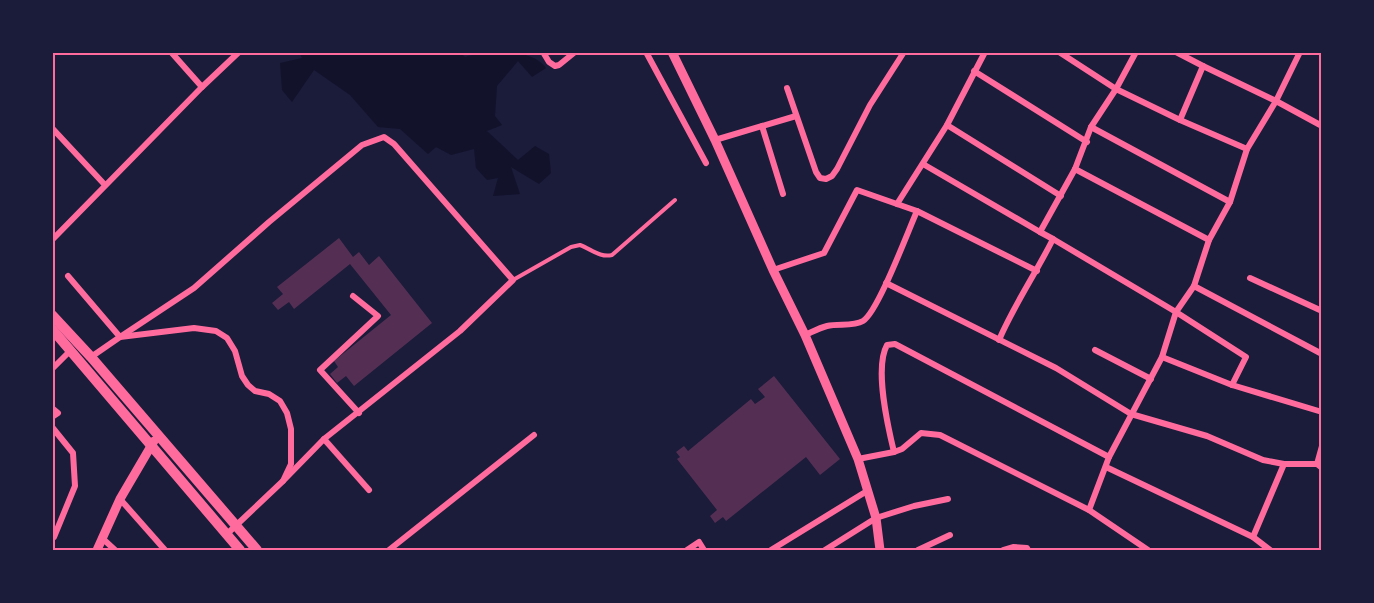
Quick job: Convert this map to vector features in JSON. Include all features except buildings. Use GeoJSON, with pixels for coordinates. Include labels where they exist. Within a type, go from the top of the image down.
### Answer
{"type":"FeatureCollection","features":[{"type":"Feature","properties":{"kind":"main road"},"geometry":{"type":"LineString","coordinates":[[52,315],[240,550]]}},
{"type":"Feature","properties":{"kind":"main road"},"geometry":{"type":"LineString","coordinates":[[52,329],[71,350],[87,360]]}},
{"type":"Feature","properties":{"kind":"main road"},"geometry":{"type":"LineString","coordinates":[[154,441],[257,550]]}},
{"type":"Feature","properties":{"kind":"street"},"geometry":{"type":"LineString","coordinates":[[171,52],[202,87]]}},
{"type":"Feature","properties":{"kind":"street"},"geometry":{"type":"LineString","coordinates":[[52,240],[239,52]]}},
{"type":"Feature","properties":{"kind":"street"},"geometry":{"type":"LineString","coordinates":[[543,52],[549,62],[555,66],[575,52]]}},
{"type":"Feature","properties":{"kind":"street"},"geometry":{"type":"LineString","coordinates":[[646,52],[706,163]]}},
{"type":"Feature","properties":{"kind":"street"},"geometry":{"type":"LineString","coordinates":[[672,52],[805,335],[858,459],[876,518],[880,550]]}},
{"type":"Feature","properties":{"kind":"street"},"geometry":{"type":"LineString","coordinates":[[786,88],[816,172],[820,178],[826,179],[832,176],[837,169],[870,105],[904,52]]}},
{"type":"Feature","properties":{"kind":"street"},"geometry":{"type":"LineString","coordinates":[[1059,52],[1116,89],[1247,149]]}},
{"type":"Feature","properties":{"kind":"street"},"geometry":{"type":"LineString","coordinates":[[1040,232],[1075,169],[1091,127],[1116,89],[1136,52]]}},
{"type":"Feature","properties":{"kind":"street"},"geometry":{"type":"LineString","coordinates":[[1176,52],[1276,100],[1322,126]]}},
{"type":"Feature","properties":{"kind":"street"},"geometry":{"type":"LineString","coordinates":[[1089,510],[1109,457],[1162,357],[1176,312],[1194,286],[1209,240],[1230,202],[1247,149],[1276,100],[1300,52]]}},
{"type":"Feature","properties":{"kind":"street"},"geometry":{"type":"LineString","coordinates":[[897,204],[947,125],[984,53]]}},
{"type":"Feature","properties":{"kind":"street"},"geometry":{"type":"LineString","coordinates":[[1180,120],[1203,66]]}},
{"type":"Feature","properties":{"kind":"street"},"geometry":{"type":"LineString","coordinates":[[974,71],[1087,142]]}},
{"type":"Feature","properties":{"kind":"street"},"geometry":{"type":"LineString","coordinates":[[715,140],[796,116]]}},
{"type":"Feature","properties":{"kind":"street"},"geometry":{"type":"LineString","coordinates":[[947,125],[1061,196]]}},
{"type":"Feature","properties":{"kind":"street"},"geometry":{"type":"LineString","coordinates":[[762,126],[783,194]]}},
{"type":"Feature","properties":{"kind":"street"},"geometry":{"type":"LineString","coordinates":[[1091,127],[1230,202]]}},
{"type":"Feature","properties":{"kind":"street"},"geometry":{"type":"LineString","coordinates":[[52,128],[105,185]]}},
{"type":"Feature","properties":{"kind":"street"},"geometry":{"type":"LineString","coordinates":[[87,360],[194,288],[269,222],[362,146],[384,137],[394,144],[513,280],[459,331],[324,439],[227,534]]}},
{"type":"Feature","properties":{"kind":"street"},"geometry":{"type":"LineString","coordinates":[[923,164],[1176,312],[1246,357],[1232,386]]}},
{"type":"Feature","properties":{"kind":"street"},"geometry":{"type":"LineString","coordinates":[[1075,169],[1209,240]]}},
{"type":"Feature","properties":{"kind":"street"},"geometry":{"type":"LineString","coordinates":[[773,270],[824,253],[857,190],[916,211],[1037,271]]}},
{"type":"Feature","properties":{"kind":"street"},"geometry":{"type":"LineString","coordinates":[[805,335],[827,325],[862,322],[868,317],[886,283],[916,211]]}},
{"type":"Feature","properties":{"kind":"street"},"geometry":{"type":"LineString","coordinates":[[999,340],[1008,319],[1053,239]]}},
{"type":"Feature","properties":{"kind":"street"},"geometry":{"type":"LineString","coordinates":[[68,276],[120,337]]}},
{"type":"Feature","properties":{"kind":"street"},"geometry":{"type":"LineString","coordinates":[[1250,278],[1322,311]]}},
{"type":"Feature","properties":{"kind":"street"},"geometry":{"type":"LineString","coordinates":[[886,283],[1056,368],[1131,414],[1206,436],[1263,460],[1284,464],[1319,466],[1322,446]]}},
{"type":"Feature","properties":{"kind":"street"},"geometry":{"type":"LineString","coordinates":[[1194,286],[1322,354]]}},
{"type":"Feature","properties":{"kind":"street"},"geometry":{"type":"LineString","coordinates":[[353,296],[378,316],[320,370],[359,413]]}},
{"type":"Feature","properties":{"kind":"street"},"geometry":{"type":"LineString","coordinates":[[120,337],[194,328],[216,331],[227,338],[235,351],[242,376],[248,385],[255,391],[269,394],[280,401],[287,413],[291,429],[292,452],[291,464],[283,481]]}},
{"type":"Feature","properties":{"kind":"street"},"geometry":{"type":"LineString","coordinates":[[894,452],[886,421],[883,390],[883,352],[887,345],[894,344],[1109,457]]}},
{"type":"Feature","properties":{"kind":"street"},"geometry":{"type":"LineString","coordinates":[[52,369],[71,350]]}},
{"type":"Feature","properties":{"kind":"street"},"geometry":{"type":"LineString","coordinates":[[1095,350],[1151,379]]}},
{"type":"Feature","properties":{"kind":"street"},"geometry":{"type":"LineString","coordinates":[[1162,357],[1232,386],[1322,412]]}},
{"type":"Feature","properties":{"kind":"street"},"geometry":{"type":"LineString","coordinates":[[52,408],[58,413],[52,417]]}},
{"type":"Feature","properties":{"kind":"street"},"geometry":{"type":"LineString","coordinates":[[52,427],[72,453],[75,486],[52,537]]}},
{"type":"Feature","properties":{"kind":"street"},"geometry":{"type":"LineString","coordinates":[[858,459],[902,449],[921,433],[940,435],[1089,510],[1148,550]]}},
{"type":"Feature","properties":{"kind":"street"},"geometry":{"type":"LineString","coordinates":[[389,550],[534,435]]}},
{"type":"Feature","properties":{"kind":"street"},"geometry":{"type":"LineString","coordinates":[[324,439],[369,490]]}},
{"type":"Feature","properties":{"kind":"street"},"geometry":{"type":"LineString","coordinates":[[97,550],[120,499],[154,441]]}},
{"type":"Feature","properties":{"kind":"street"},"geometry":{"type":"LineString","coordinates":[[1253,537],[1284,464]]}},
{"type":"Feature","properties":{"kind":"street"},"geometry":{"type":"LineString","coordinates":[[1106,467],[1253,537],[1270,550]]}},
{"type":"Feature","properties":{"kind":"street"},"geometry":{"type":"LineString","coordinates":[[771,550],[867,491]]}},
{"type":"Feature","properties":{"kind":"street"},"geometry":{"type":"LineString","coordinates":[[120,499],[165,550]]}},
{"type":"Feature","properties":{"kind":"street"},"geometry":{"type":"LineString","coordinates":[[825,550],[876,518],[914,506],[948,499]]}},
{"type":"Feature","properties":{"kind":"street"},"geometry":{"type":"LineString","coordinates":[[918,550],[950,534]]}},
{"type":"Feature","properties":{"kind":"street"},"geometry":{"type":"LineString","coordinates":[[102,538],[115,550]]}},
{"type":"Feature","properties":{"kind":"street"},"geometry":{"type":"LineString","coordinates":[[687,550],[699,542],[704,550]]}},
{"type":"Feature","properties":{"kind":"street"},"geometry":{"type":"LineString","coordinates":[[1003,550],[1013,547],[1028,550]]}},
{"type":"Feature","properties":{"kind":"lane"},"geometry":{"type":"LineString","coordinates":[[513,280],[571,247],[580,245],[598,254],[612,255],[675,200]]}},
{"type":"Feature","properties":{"kind":"shaded area"},"geometry":{"type":"Polygon","coordinates":[[[299,52],[464,52],[462,54],[465,57],[474,54],[508,52],[540,61],[546,68],[532,77],[518,61],[497,86],[495,116],[502,125],[487,131],[518,160],[535,146],[549,154],[551,173],[539,184],[511,167],[520,194],[493,196],[498,178],[487,180],[476,168],[474,149],[451,155],[436,147],[428,154],[400,129],[378,127],[350,95],[314,70],[292,102],[282,90],[280,63],[302,58],[299,52]]]}}]}
